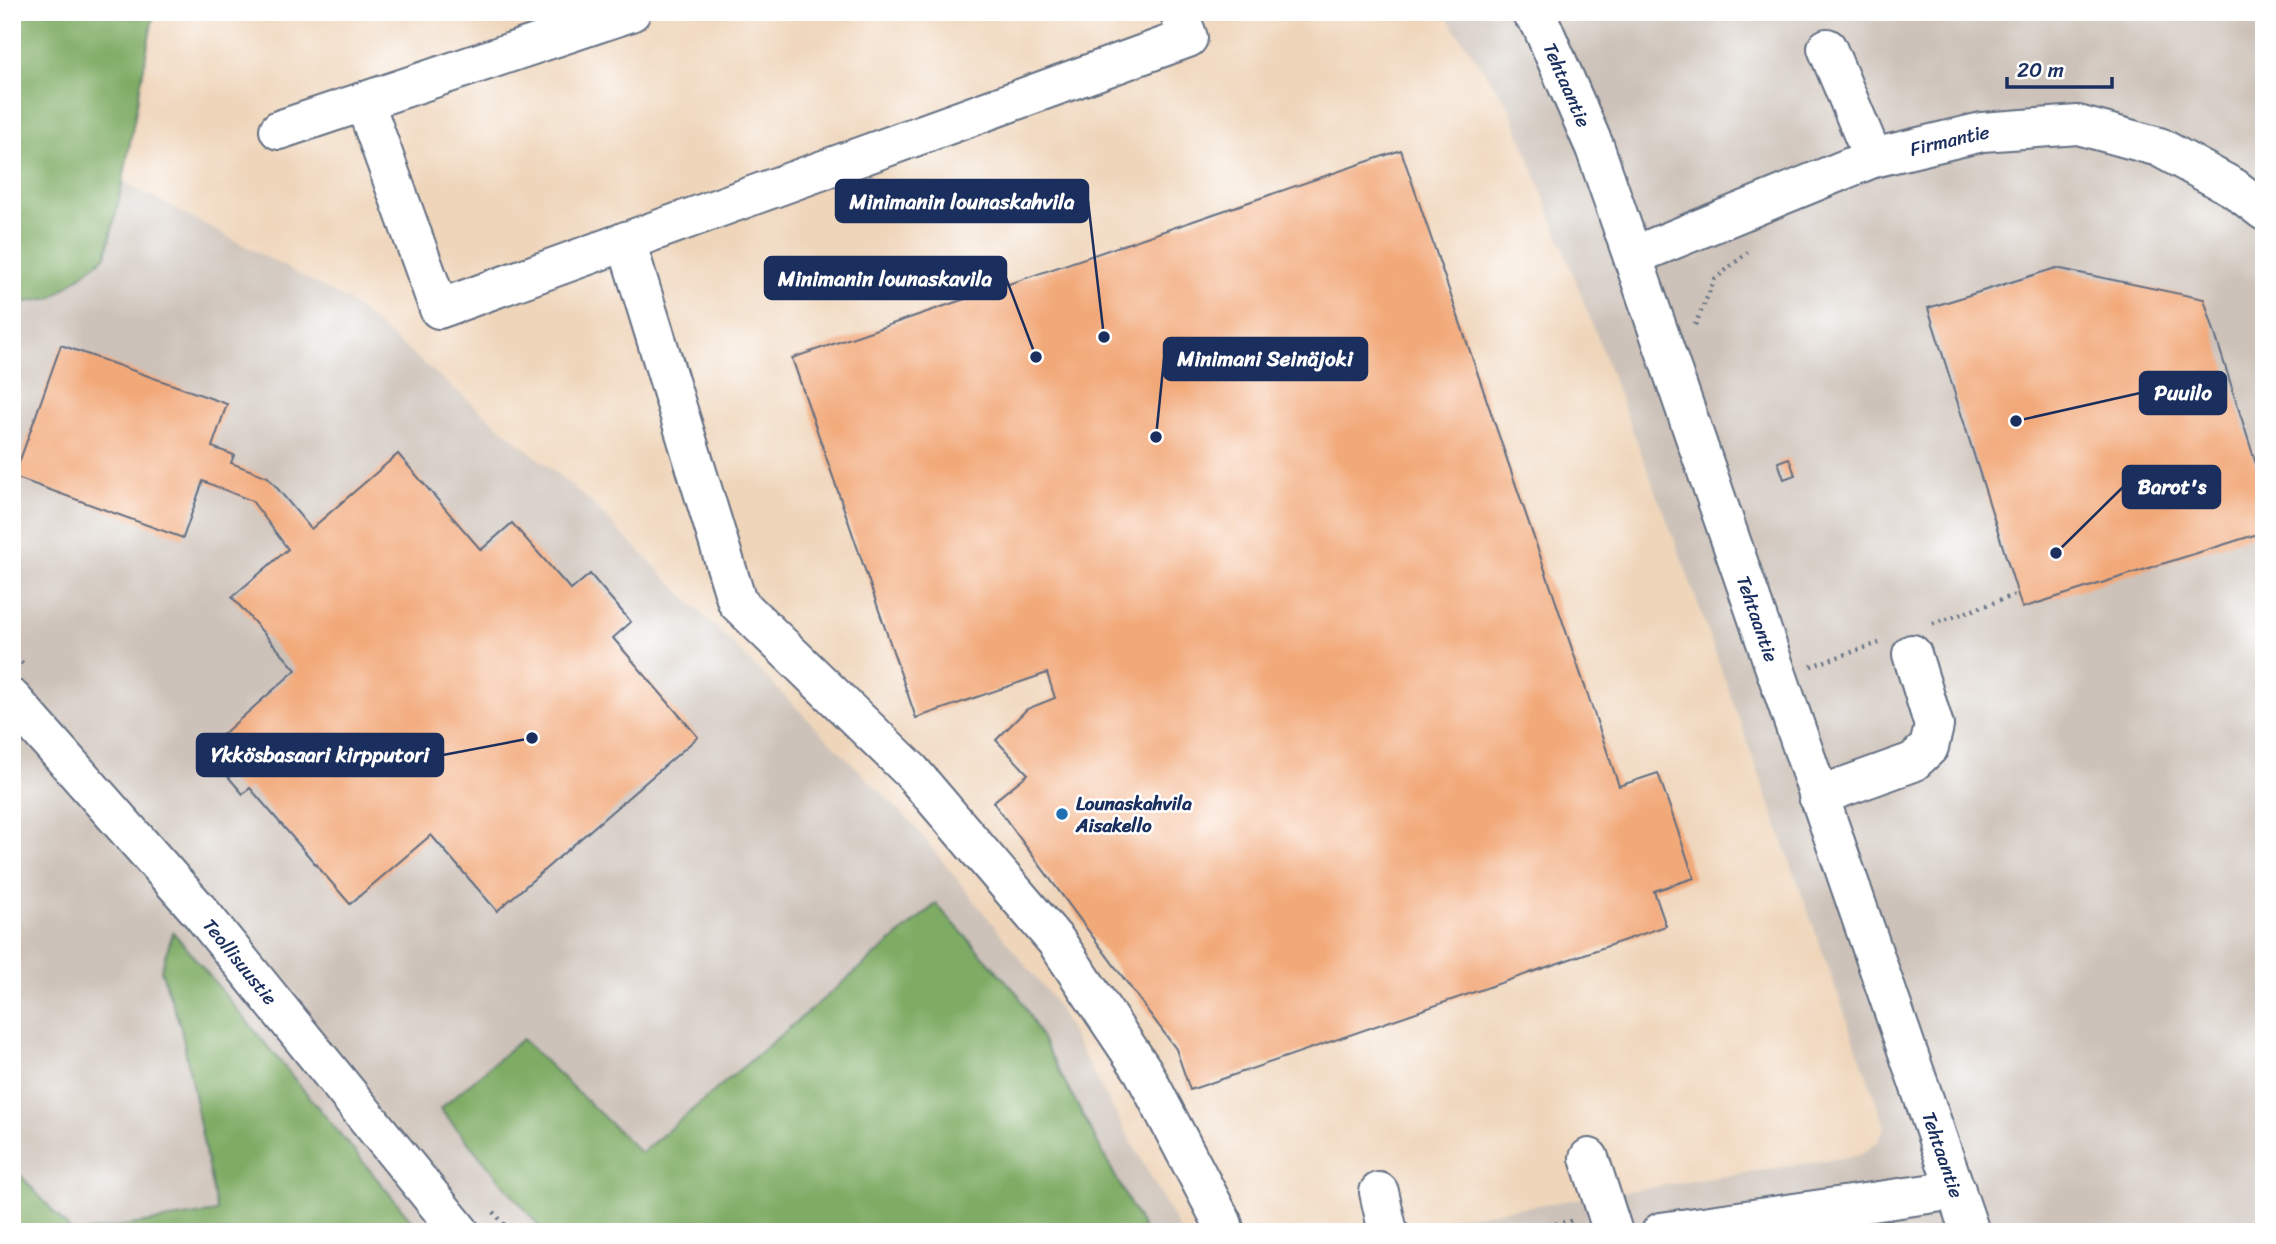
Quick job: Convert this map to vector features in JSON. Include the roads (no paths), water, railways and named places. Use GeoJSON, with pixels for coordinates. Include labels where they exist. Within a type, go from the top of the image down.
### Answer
{"type":"FeatureCollection","features":[{"type":"Feature","properties":{"kind":"street"},"geometry":{"type":"LineString","coordinates":[[279,130],[631,12]]}},
{"type":"Feature","properties":{"kind":"street","name":"Tehtaantie"},"geometry":{"type":"LineString","coordinates":[[1542,16],[1595,148],[1970,1232]]}},
{"type":"Feature","properties":{"kind":"street"},"geometry":{"type":"LineString","coordinates":[[364,102],[439,309],[626,241],[1192,21]]}},
{"type":"Feature","properties":{"kind":"street"},"geometry":{"type":"LineString","coordinates":[[1827,48],[1872,158]]}},
{"type":"Feature","properties":{"kind":"street","name":"Firmantie"},"geometry":{"type":"LineString","coordinates":[[1633,256],[1872,158],[1982,132],[2078,125],[2159,147],[2234,188],[2264,211]]}},
{"type":"Feature","properties":{"kind":"street"},"geometry":{"type":"LineString","coordinates":[[626,241],[737,602],[911,771],[1056,941],[1143,1072],[1225,1232]]}},
{"type":"Feature","properties":{"kind":"street"},"geometry":{"type":"LineString","coordinates":[[1818,796],[1913,762],[1929,747],[1934,726],[1912,654]]}},
{"type":"Feature","properties":{"kind":"street","name":"Teollisuustie"},"geometry":{"type":"LineString","coordinates":[[12,699],[202,914],[460,1232]]}},
{"type":"Feature","properties":{"kind":"street"},"geometry":{"type":"LineString","coordinates":[[1589,1158],[1610,1224]]}},
{"type":"Feature","properties":{"kind":"street"},"geometry":{"type":"LineString","coordinates":[[1661,1232],[1956,1190]]}},
{"type":"Feature","properties":{"kind":"street"},"geometry":{"type":"LineString","coordinates":[[1378,1192],[1388,1232]]}},
{"type":"Feature","properties":{"kind":"place","name":"Minimanin lounaskahvila"},"geometry":{"type":"Point","coordinates":[1104,337]}},
{"type":"Feature","properties":{"kind":"place","name":"Minimanin lounaskavila"},"geometry":{"type":"Point","coordinates":[1036,357]}},
{"type":"Feature","properties":{"kind":"place","name":"Puuilo"},"geometry":{"type":"Point","coordinates":[2016,421]}},
{"type":"Feature","properties":{"kind":"place","name":"Minimani Seinäjoki"},"geometry":{"type":"Point","coordinates":[1156,437]}},
{"type":"Feature","properties":{"kind":"place","name":"Barot's"},"geometry":{"type":"Point","coordinates":[2056,553]}},
{"type":"Feature","properties":{"kind":"place","name":"Ykkösbasaari kirpputori"},"geometry":{"type":"Point","coordinates":[532,738]}},
{"type":"Feature","properties":{"kind":"place","name":"Lounaskahvila Aisakello"},"geometry":{"type":"Point","coordinates":[1062,814]}}]}
